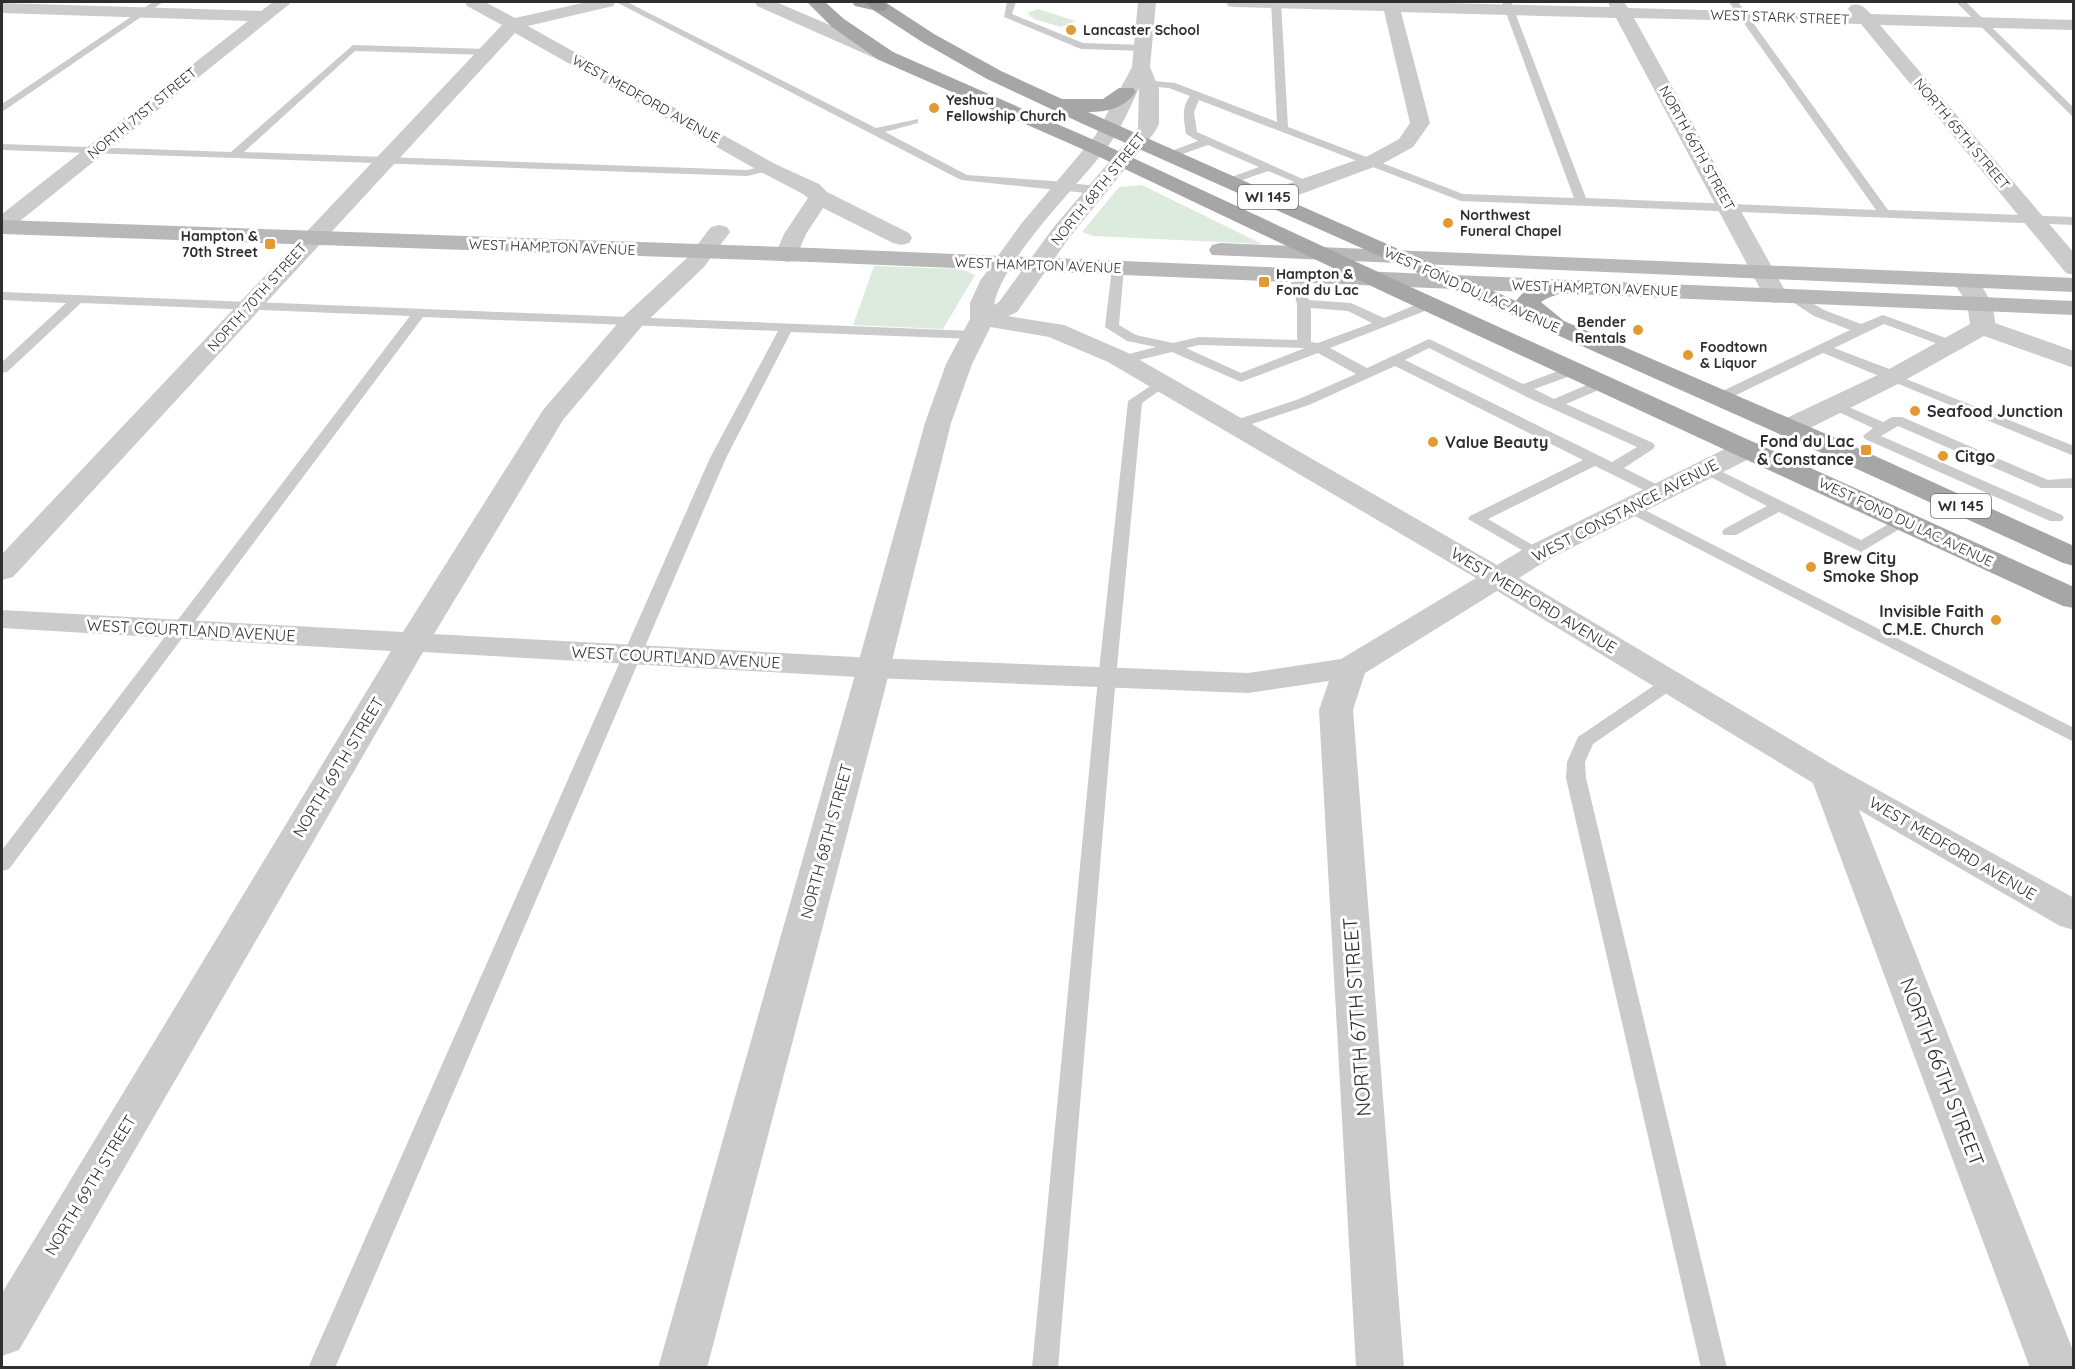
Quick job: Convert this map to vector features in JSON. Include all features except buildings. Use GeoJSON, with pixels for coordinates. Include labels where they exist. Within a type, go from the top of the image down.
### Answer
{"type":"FeatureCollection","features":[{"type":"Feature","properties":{"kind":"main road","name":"WEST FOND DU LAC AVENUE"},"geometry":{"type":"LineString","coordinates":[[816,2],[838,23],[886,56],[1096,148],[1375,279],[2073,599]]}},
{"type":"Feature","properties":{"kind":"main road","name":"WEST FOND DU LAC AVENUE"},"geometry":{"type":"LineString","coordinates":[[872,3],[957,55],[1050,102],[1564,331],[1788,428],[1911,463],[1992,520],[2073,557]]}},
{"type":"Feature","properties":{"kind":"main road"},"geometry":{"type":"LineString","coordinates":[[1050,102],[1087,106],[1109,105],[1120,100],[1138,74]]}},
{"type":"Feature","properties":{"kind":"main road"},"geometry":{"type":"LineString","coordinates":[[2,205],[57,207]]}},
{"type":"Feature","properties":{"kind":"main road","name":"WEST HAMPTON AVENUE"},"geometry":{"type":"LineString","coordinates":[[257,215],[713,242]]}},
{"type":"Feature","properties":{"kind":"main road","name":"WEST HAMPTON AVENUE"},"geometry":{"type":"LineString","coordinates":[[2,225],[311,239],[791,244],[1038,265],[1785,296],[1880,310],[1982,315],[2073,308]]}},
{"type":"Feature","properties":{"kind":"main road","name":"WEST HAMPTON AVENUE"},"geometry":{"type":"LineString","coordinates":[[791,244],[901,238],[957,240]]}},
{"type":"Feature","properties":{"kind":"main road","name":"WEST HAMPTON AVENUE"},"geometry":{"type":"LineString","coordinates":[[992,241],[1079,245]]}},
{"type":"Feature","properties":{"kind":"main road","name":"WEST HAMPTON AVENUE"},"geometry":{"type":"LineString","coordinates":[[1193,249],[1763,270],[2073,285]]}},
{"type":"Feature","properties":{"kind":"main road"},"geometry":{"type":"LineString","coordinates":[[1559,286],[1539,292],[1528,301],[1533,308],[1564,331]]}},
{"type":"Feature","properties":{"kind":"main road"},"geometry":{"type":"LineString","coordinates":[[1638,399],[1685,405],[1744,426],[1765,429],[1788,428]]}},
{"type":"Feature","properties":{"kind":"main road"},"geometry":{"type":"LineString","coordinates":[[1747,449],[1766,447],[1828,466],[1911,463]]}},
{"type":"Feature","properties":{"kind":"main road"},"geometry":{"type":"LineString","coordinates":[[1853,497],[1974,527],[1994,528],[1992,520]]}},
{"type":"Feature","properties":{"kind":"street","name":"NORTH 71ST STREET"},"geometry":{"type":"LineString","coordinates":[[2,225],[283,2]]}},
{"type":"Feature","properties":{"kind":"street","name":"WEST MEDFORD AVENUE"},"geometry":{"type":"LineString","coordinates":[[473,2],[768,168],[812,189],[819,196],[901,238]]}},
{"type":"Feature","properties":{"kind":"street"},"geometry":{"type":"LineString","coordinates":[[513,24],[607,2]]}},
{"type":"Feature","properties":{"kind":"street","name":"WEST FOND DU LAC AVENUE"},"geometry":{"type":"LineString","coordinates":[[763,2],[886,56]]}},
{"type":"Feature","properties":{"kind":"street","name":"NORTH 68TH STREET"},"geometry":{"type":"LineString","coordinates":[[682,1368],[874,668],[938,423],[959,364],[977,327],[981,301],[1018,242],[1096,148],[1109,129],[1138,74],[1148,2]]}},
{"type":"Feature","properties":{"kind":"street","name":"WEST STARK STREET"},"geometry":{"type":"LineString","coordinates":[[1234,2],[1739,9],[1866,19],[2073,25]]}},
{"type":"Feature","properties":{"kind":"street","name":"NORTH 65TH STREET"},"geometry":{"type":"LineString","coordinates":[[1851,2],[2073,268]]}},
{"type":"Feature","properties":{"kind":"street"},"geometry":{"type":"LineString","coordinates":[[1269,198],[1370,162],[1406,143],[1420,123],[1391,4]]}},
{"type":"Feature","properties":{"kind":"street"},"geometry":{"type":"LineString","coordinates":[[2,23],[29,5]]}},
{"type":"Feature","properties":{"kind":"street"},"geometry":{"type":"LineString","coordinates":[[2,8],[29,5],[264,16]]}},
{"type":"Feature","properties":{"kind":"street","name":"NORTH 66TH STREET"},"geometry":{"type":"LineString","coordinates":[[1619,7],[1763,270],[1785,296]]}},
{"type":"Feature","properties":{"kind":"street","name":"NORTH 70TH STREET"},"geometry":{"type":"LineString","coordinates":[[2,571],[513,24]]}},
{"type":"Feature","properties":{"kind":"street","name":"NORTH 68TH STREET"},"geometry":{"type":"LineString","coordinates":[[977,327],[1008,307],[1053,243],[1138,141],[1149,124],[1149,89],[1138,74]]}},
{"type":"Feature","properties":{"kind":"street"},"geometry":{"type":"LineString","coordinates":[[791,244],[819,196]]}},
{"type":"Feature","properties":{"kind":"street","name":"NORTH 69TH STREET"},"geometry":{"type":"LineString","coordinates":[[2,1335],[412,643],[552,416],[633,321],[713,242]]}},
{"type":"Feature","properties":{"kind":"street"},"geometry":{"type":"LineString","coordinates":[[1964,281],[1982,315],[2073,360]]}},
{"type":"Feature","properties":{"kind":"street"},"geometry":{"type":"LineString","coordinates":[[1788,428],[1893,377],[1949,344],[1982,315]]}},
{"type":"Feature","properties":{"kind":"street","name":"WEST MEDFORD AVENUE"},"geometry":{"type":"LineString","coordinates":[[977,327],[1055,330],[1122,360],[1496,577],[1828,777],[2073,916]]}},
{"type":"Feature","properties":{"kind":"street","name":"WEST CONSTANCE AVENUE"},"geometry":{"type":"LineString","coordinates":[[1350,668],[1538,553],[1747,449]]}},
{"type":"Feature","properties":{"kind":"street","name":"WEST COURTLAND AVENUE"},"geometry":{"type":"LineString","coordinates":[[2,619],[874,668],[1248,683],[1350,668]]}},
{"type":"Feature","properties":{"kind":"street","name":"NORTH 67TH STREET"},"geometry":{"type":"LineString","coordinates":[[1350,668],[1336,711],[1380,1368]]}},
{"type":"Feature","properties":{"kind":"street","name":"NORTH 66TH STREET"},"geometry":{"type":"LineString","coordinates":[[1828,777],[2055,1368]]}},
{"type":"Feature","properties":{"kind":"lane"},"geometry":{"type":"LineString","coordinates":[[2,109],[158,2]]}},
{"type":"Feature","properties":{"kind":"lane"},"geometry":{"type":"LineString","coordinates":[[621,2],[965,178],[1096,190]]}},
{"type":"Feature","properties":{"kind":"lane"},"geometry":{"type":"LineString","coordinates":[[1009,2],[1007,15],[1081,46],[1138,74],[1199,95],[1461,197],[2073,220]]}},
{"type":"Feature","properties":{"kind":"lane"},"geometry":{"type":"LineString","coordinates":[[1276,2],[1283,127]]}},
{"type":"Feature","properties":{"kind":"lane"},"geometry":{"type":"LineString","coordinates":[[1961,2],[2073,115]]}},
{"type":"Feature","properties":{"kind":"lane"},"geometry":{"type":"LineString","coordinates":[[1509,5],[1581,201]]}},
{"type":"Feature","properties":{"kind":"lane"},"geometry":{"type":"LineString","coordinates":[[1739,9],[1884,213]]}},
{"type":"Feature","properties":{"kind":"lane"},"geometry":{"type":"LineString","coordinates":[[234,154],[353,48],[487,52]]}},
{"type":"Feature","properties":{"kind":"lane"},"geometry":{"type":"LineString","coordinates":[[1199,95],[1194,97],[1188,108],[1192,134],[1308,184]]}},
{"type":"Feature","properties":{"kind":"lane"},"geometry":{"type":"LineString","coordinates":[[874,132],[914,121]]}},
{"type":"Feature","properties":{"kind":"lane"},"geometry":{"type":"LineString","coordinates":[[1170,155],[1208,141]]}},
{"type":"Feature","properties":{"kind":"lane"},"geometry":{"type":"LineString","coordinates":[[2,147],[747,173],[768,168]]}},
{"type":"Feature","properties":{"kind":"lane"},"geometry":{"type":"LineString","coordinates":[[1230,181],[1269,167]]}},
{"type":"Feature","properties":{"kind":"lane"},"geometry":{"type":"LineString","coordinates":[[1118,268],[1112,327],[1132,338],[1173,347],[1241,378],[1430,304]]}},
{"type":"Feature","properties":{"kind":"lane"},"geometry":{"type":"LineString","coordinates":[[1295,275],[1304,304],[1304,344]]}},
{"type":"Feature","properties":{"kind":"lane"},"geometry":{"type":"LineString","coordinates":[[2,296],[787,327],[977,327]]}},
{"type":"Feature","properties":{"kind":"lane"},"geometry":{"type":"LineString","coordinates":[[1785,296],[1861,329]]}},
{"type":"Feature","properties":{"kind":"lane"},"geometry":{"type":"LineString","coordinates":[[2,369],[78,299]]}},
{"type":"Feature","properties":{"kind":"lane"},"geometry":{"type":"LineString","coordinates":[[1304,304],[1351,307],[1383,322]]}},
{"type":"Feature","properties":{"kind":"lane"},"geometry":{"type":"LineString","coordinates":[[1719,398],[1861,329],[1880,310],[1949,344]]}},
{"type":"Feature","properties":{"kind":"lane"},"geometry":{"type":"LineString","coordinates":[[2,864],[419,313]]}},
{"type":"Feature","properties":{"kind":"lane"},"geometry":{"type":"LineString","coordinates":[[321,1368],[718,458],[787,327]]}},
{"type":"Feature","properties":{"kind":"lane"},"geometry":{"type":"LineString","coordinates":[[1122,360],[1199,341],[1304,344],[1319,348],[1367,374]]}},
{"type":"Feature","properties":{"kind":"lane"},"geometry":{"type":"LineString","coordinates":[[1235,425],[1304,402],[1429,343],[1536,396],[1648,446],[1612,468]]}},
{"type":"Feature","properties":{"kind":"lane"},"geometry":{"type":"LineString","coordinates":[[1822,348],[2073,452]]}},
{"type":"Feature","properties":{"kind":"lane"},"geometry":{"type":"LineString","coordinates":[[1394,360],[1662,493]]}},
{"type":"Feature","properties":{"kind":"lane"},"geometry":{"type":"LineString","coordinates":[[1522,389],[1574,370]]}},
{"type":"Feature","properties":{"kind":"lane"},"geometry":{"type":"LineString","coordinates":[[1045,1368],[1107,677],[1135,401],[1161,383]]}},
{"type":"Feature","properties":{"kind":"lane"},"geometry":{"type":"LineString","coordinates":[[1554,404],[1603,383]]}},
{"type":"Feature","properties":{"kind":"lane"},"geometry":{"type":"LineString","coordinates":[[1500,412],[1536,396]]}},
{"type":"Feature","properties":{"kind":"lane"},"geometry":{"type":"LineString","coordinates":[[1835,405],[1884,428]]}},
{"type":"Feature","properties":{"kind":"lane"},"geometry":{"type":"LineString","coordinates":[[2061,514],[1940,466],[1911,463],[1870,436],[1897,420],[1994,466],[2046,485],[2073,483]]}},
{"type":"Feature","properties":{"kind":"lane"},"geometry":{"type":"LineString","coordinates":[[1538,553],[1476,519],[1595,460]]}},
{"type":"Feature","properties":{"kind":"lane"},"geometry":{"type":"LineString","coordinates":[[1911,463],[1940,466]]}},
{"type":"Feature","properties":{"kind":"lane"},"geometry":{"type":"LineString","coordinates":[[1706,470],[1861,547],[1905,521]]}},
{"type":"Feature","properties":{"kind":"lane"},"geometry":{"type":"LineString","coordinates":[[1992,520],[2023,497],[2046,485]]}},
{"type":"Feature","properties":{"kind":"lane"},"geometry":{"type":"LineString","coordinates":[[1730,532],[1778,506]]}},
{"type":"Feature","properties":{"kind":"lane"},"geometry":{"type":"LineString","coordinates":[[1631,508],[2073,736]]}},
{"type":"Feature","properties":{"kind":"lane"},"geometry":{"type":"LineString","coordinates":[[1671,682],[1585,741],[1576,762],[1576,778],[1714,1368]]}},
{"type":"Feature","properties":{"kind":"green space"},"geometry":{"type":"Polygon","coordinates":[[[1038,9],[1076,21],[1061,27],[1034,19],[1027,13],[1038,9]]]}},
{"type":"Feature","properties":{"kind":"green space"},"geometry":{"type":"Polygon","coordinates":[[[1142,185],[1262,244],[1093,236],[1082,232],[1119,187],[1142,185]]]}},
{"type":"Feature","properties":{"kind":"green space"},"geometry":{"type":"Polygon","coordinates":[[[874,266],[962,269],[975,275],[943,329],[853,325],[874,266]]]}},
{"type":"Feature","properties":{"kind":"place","name":"Lancaster School"},"geometry":{"type":"Point","coordinates":[1071,30]}},
{"type":"Feature","properties":{"kind":"place","name":"Yeshua Fellowship Church"},"geometry":{"type":"Point","coordinates":[934,108]}},
{"type":"Feature","properties":{"kind":"place","name":"Northwest Funeral Chapel"},"geometry":{"type":"Point","coordinates":[1448,223]}},
{"type":"Feature","properties":{"kind":"place","name":"Hampton & 70th Street"},"geometry":{"type":"Point","coordinates":[270,244]}},
{"type":"Feature","properties":{"kind":"place","name":"Hampton & Fond du Lac"},"geometry":{"type":"Point","coordinates":[1264,282]}},
{"type":"Feature","properties":{"kind":"place","name":"Bender Rentals"},"geometry":{"type":"Point","coordinates":[1638,330]}},
{"type":"Feature","properties":{"kind":"place","name":"Foodtown & Liquor"},"geometry":{"type":"Point","coordinates":[1688,355]}},
{"type":"Feature","properties":{"kind":"place","name":"Seafood Junction"},"geometry":{"type":"Point","coordinates":[1915,411]}},
{"type":"Feature","properties":{"kind":"place","name":"Value Beauty"},"geometry":{"type":"Point","coordinates":[1433,442]}},
{"type":"Feature","properties":{"kind":"place","name":"Fond du Lac & Constance"},"geometry":{"type":"Point","coordinates":[1866,450]}},
{"type":"Feature","properties":{"kind":"place","name":"Citgo"},"geometry":{"type":"Point","coordinates":[1943,456]}},
{"type":"Feature","properties":{"kind":"place","name":"Brew City Smoke Shop"},"geometry":{"type":"Point","coordinates":[1811,567]}},
{"type":"Feature","properties":{"kind":"place","name":"Invisible Faith C.M.E. Church"},"geometry":{"type":"Point","coordinates":[1996,620]}}]}
